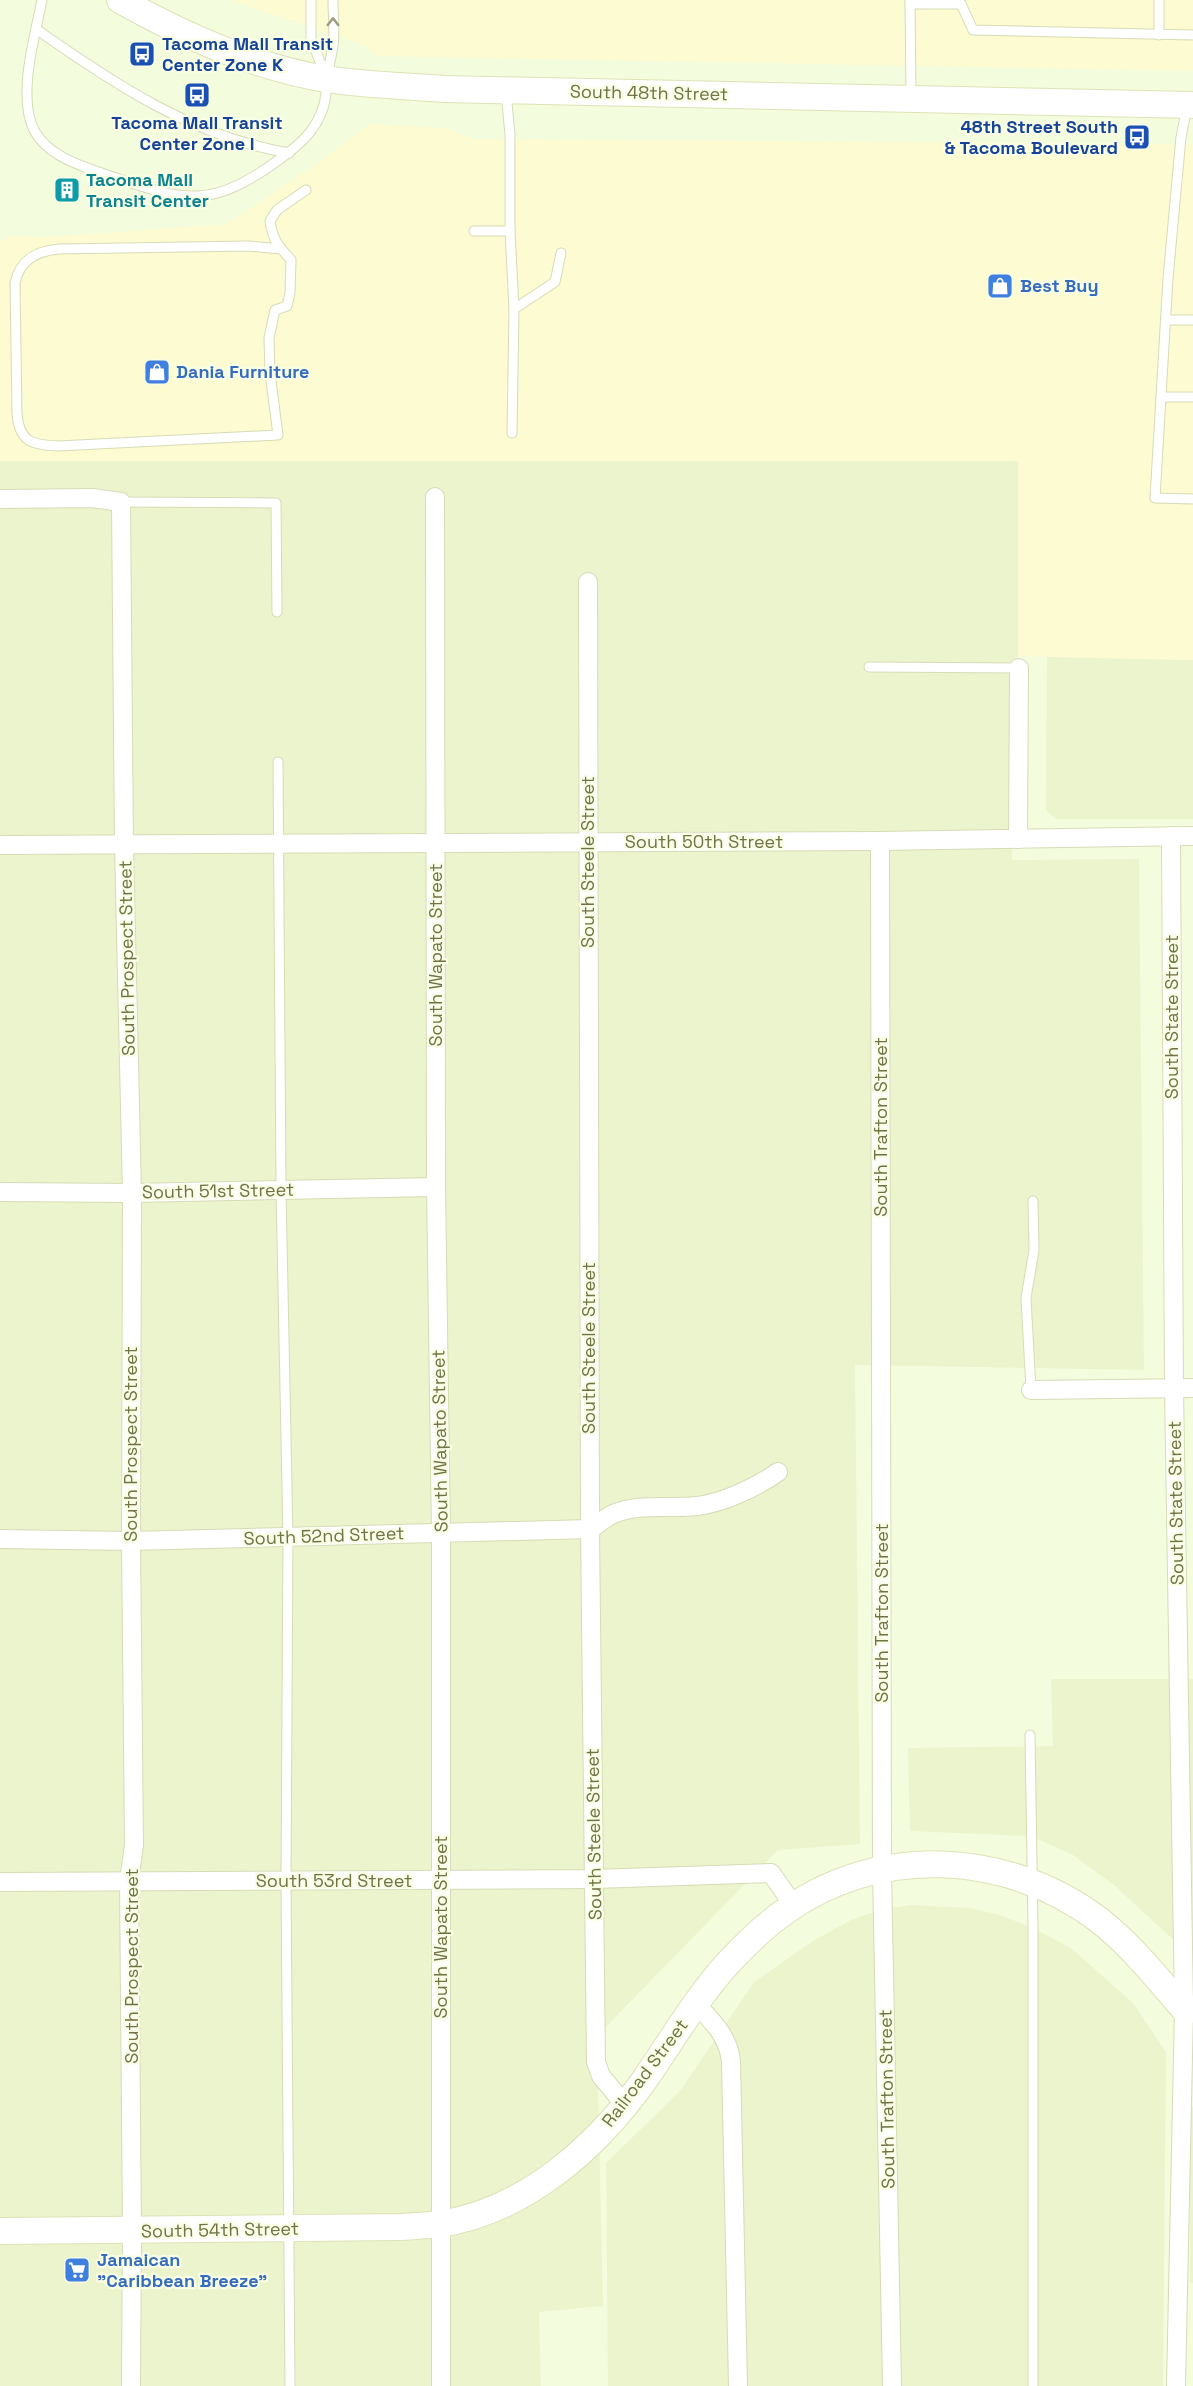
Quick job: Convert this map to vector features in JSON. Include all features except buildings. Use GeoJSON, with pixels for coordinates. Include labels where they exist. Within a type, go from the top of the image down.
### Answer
{"type":"FeatureCollection","features":[{"type":"Feature","properties":{"kind":"street","name":"South 48th Street"},"geometry":{"type":"LineString","coordinates":[[120,0],[147,15],[226,51],[263,64],[327,79],[445,89],[1190,105]]}},
{"type":"Feature","properties":{"kind":"street","name":"South Wapato Street"},"geometry":{"type":"LineString","coordinates":[[435,497],[436,1186],[441,1533],[441,2386]]}},
{"type":"Feature","properties":{"kind":"street"},"geometry":{"type":"LineString","coordinates":[[0,499],[92,498],[122,502]]}},
{"type":"Feature","properties":{"kind":"street","name":"South Prospect Street"},"geometry":{"type":"LineString","coordinates":[[122,502],[124,846],[132,1193],[131,1541],[134,1845],[129,1881],[132,2231],[130,2386]]}},
{"type":"Feature","properties":{"kind":"street","name":"South Steele Street"},"geometry":{"type":"LineString","coordinates":[[588,582],[590,1529],[596,2062],[601,2076],[625,2105]]}},
{"type":"Feature","properties":{"kind":"street"},"geometry":{"type":"LineString","coordinates":[[1018,838],[1019,669]]}},
{"type":"Feature","properties":{"kind":"street","name":"South State Street"},"geometry":{"type":"LineString","coordinates":[[1171,836],[1174,1389],[1190,2013],[1176,2386]]}},
{"type":"Feature","properties":{"kind":"street","name":"South 50th Street"},"geometry":{"type":"LineString","coordinates":[[0,846],[279,842],[880,841],[1193,836]]}},
{"type":"Feature","properties":{"kind":"street","name":"South Trafton Street"},"geometry":{"type":"LineString","coordinates":[[880,841],[882,1869],[892,2386]]}},
{"type":"Feature","properties":{"kind":"street","name":"South 51st Street"},"geometry":{"type":"LineString","coordinates":[[0,1192],[132,1193],[436,1186]]}},
{"type":"Feature","properties":{"kind":"street"},"geometry":{"type":"LineString","coordinates":[[1032,1390],[1193,1389]]}},
{"type":"Feature","properties":{"kind":"street","name":"South 52nd Street"},"geometry":{"type":"LineString","coordinates":[[0,1539],[131,1541],[590,1529],[614,1514],[639,1508],[699,1506],[742,1493],[778,1472]]}},
{"type":"Feature","properties":{"kind":"street"},"geometry":{"type":"LineString","coordinates":[[882,1869],[907,1864],[954,1864],[1000,1872],[1032,1881],[1078,1906],[1111,1931],[1190,2013]]}},
{"type":"Feature","properties":{"kind":"street","name":"Railroad Street"},"geometry":{"type":"LineString","coordinates":[[440,2224],[497,2207],[555,2173],[596,2137],[625,2105],[696,2004],[727,1964],[750,1940],[811,1895],[840,1882],[882,1869]]}},
{"type":"Feature","properties":{"kind":"street","name":"South 53rd Street"},"geometry":{"type":"LineString","coordinates":[[0,1882],[442,1881],[771,1873],[794,1906]]}},
{"type":"Feature","properties":{"kind":"street"},"geometry":{"type":"LineString","coordinates":[[696,2004],[723,2035],[731,2061],[738,2386]]}},
{"type":"Feature","properties":{"kind":"street","name":"South 54th Street"},"geometry":{"type":"LineString","coordinates":[[0,2231],[288,2229],[440,2224]]}},
{"type":"Feature","properties":{"kind":"lane"},"geometry":{"type":"LineString","coordinates":[[42,0],[28,85],[28,111],[31,123],[43,142],[66,159],[149,189],[197,197],[217,194],[236,187],[289,153],[304,140],[317,122],[324,103],[333,43],[333,0]]}},
{"type":"Feature","properties":{"kind":"lane"},"geometry":{"type":"LineString","coordinates":[[311,0],[311,39],[327,79]]}},
{"type":"Feature","properties":{"kind":"lane"},"geometry":{"type":"LineString","coordinates":[[1159,0],[1159,34]]}},
{"type":"Feature","properties":{"kind":"lane"},"geometry":{"type":"LineString","coordinates":[[911,98],[910,2],[963,2],[973,30],[1193,35]]}},
{"type":"Feature","properties":{"kind":"lane"},"geometry":{"type":"LineString","coordinates":[[36,29],[153,105],[239,142],[289,153]]}},
{"type":"Feature","properties":{"kind":"lane"},"geometry":{"type":"LineString","coordinates":[[506,90],[510,135],[510,231],[514,309],[512,433]]}},
{"type":"Feature","properties":{"kind":"lane"},"geometry":{"type":"LineString","coordinates":[[1190,105],[1181,137],[1166,320],[1155,498],[1193,499]]}},
{"type":"Feature","properties":{"kind":"lane"},"geometry":{"type":"LineString","coordinates":[[281,249],[249,246],[59,249],[40,252],[28,259],[20,269],[15,283],[17,413],[22,434],[30,442],[58,446],[278,435],[270,373],[269,338],[275,310],[287,306],[290,293],[291,260],[273,237],[270,221],[277,210],[306,190]]}},
{"type":"Feature","properties":{"kind":"lane"},"geometry":{"type":"LineString","coordinates":[[474,231],[510,231]]}},
{"type":"Feature","properties":{"kind":"lane"},"geometry":{"type":"LineString","coordinates":[[514,309],[555,282],[561,253]]}},
{"type":"Feature","properties":{"kind":"lane"},"geometry":{"type":"LineString","coordinates":[[1166,320],[1193,320]]}},
{"type":"Feature","properties":{"kind":"lane"},"geometry":{"type":"LineString","coordinates":[[1161,397],[1193,397]]}},
{"type":"Feature","properties":{"kind":"lane"},"geometry":{"type":"LineString","coordinates":[[122,502],[276,503],[277,612]]}},
{"type":"Feature","properties":{"kind":"lane"},"geometry":{"type":"LineString","coordinates":[[869,667],[1019,669]]}},
{"type":"Feature","properties":{"kind":"lane"},"geometry":{"type":"LineString","coordinates":[[278,762],[281,1190],[288,1537],[286,1881],[290,2386]]}},
{"type":"Feature","properties":{"kind":"lane"},"geometry":{"type":"LineString","coordinates":[[1032,1390],[1026,1298],[1034,1250],[1033,1201]]}},
{"type":"Feature","properties":{"kind":"lane"},"geometry":{"type":"LineString","coordinates":[[1030,1735],[1034,2386]]}},
{"type":"Feature","properties":{"kind":"shaded area"},"geometry":{"type":"Polygon","coordinates":[[[230,0],[1193,0],[1193,71],[377,56],[364,45],[230,0]]]}},
{"type":"Feature","properties":{"kind":"shaded area"},"geometry":{"type":"Polygon","coordinates":[[[369,124],[446,128],[470,139],[1193,144],[1193,660],[1018,656],[1018,461],[0,461],[0,242],[7,236],[47,237],[227,224],[322,160],[369,124]]]}},
{"type":"Feature","properties":{"kind":"shaded area"},"geometry":{"type":"Polygon","coordinates":[[[0,461],[1018,461],[1018,656],[1012,860],[1139,859],[1144,1370],[855,1365],[860,1844],[778,1850],[597,2036],[603,2306],[539,2312],[541,2386],[0,2386],[0,461]]]}},
{"type":"Feature","properties":{"kind":"shaded area"},"geometry":{"type":"Polygon","coordinates":[[[1047,657],[1193,660],[1193,819],[1056,819],[1046,810],[1047,657]]]}},
{"type":"Feature","properties":{"kind":"shaded area"},"geometry":{"type":"Polygon","coordinates":[[[1051,1679],[1193,1679],[1193,1958],[1114,1885],[1073,1855],[1031,1836],[910,1831],[908,1748],[1053,1746],[1051,1679]]]}},
{"type":"Feature","properties":{"kind":"shaded area"},"geometry":{"type":"Polygon","coordinates":[[[912,1905],[970,1908],[1000,1915],[1033,1928],[1071,1948],[1133,2003],[1166,2052],[1163,2386],[608,2386],[606,2163],[680,2091],[754,1982],[813,1941],[851,1920],[882,1909],[912,1905]]]}},
{"type":"Feature","properties":{"kind":"shaded area"},"geometry":{"type":"Polygon","coordinates":[[[1193,2106],[1193,2283],[1190,2283],[1190,2110],[1193,2106]]]}},
{"type":"Feature","properties":{"kind":"place","name":"Tacoma Mall Transit Center Zone K"},"geometry":{"type":"Point","coordinates":[142,54]}},
{"type":"Feature","properties":{"kind":"place","name":"Tacoma Mall Transit Center Zone I"},"geometry":{"type":"Point","coordinates":[197,95]}},
{"type":"Feature","properties":{"kind":"place","name":"48th Street South & Tacoma Boulevard"},"geometry":{"type":"Point","coordinates":[1137,137]}},
{"type":"Feature","properties":{"kind":"place","name":"Tacoma Mall Transit Center"},"geometry":{"type":"Point","coordinates":[67,190]}},
{"type":"Feature","properties":{"kind":"place","name":"Best Buy"},"geometry":{"type":"Point","coordinates":[1000,286]}},
{"type":"Feature","properties":{"kind":"place","name":"Dania Furniture"},"geometry":{"type":"Point","coordinates":[157,372]}},
{"type":"Feature","properties":{"kind":"place","name":"Jamaican \"Caribbean Breeze\""},"geometry":{"type":"Point","coordinates":[77,2270]}}]}
